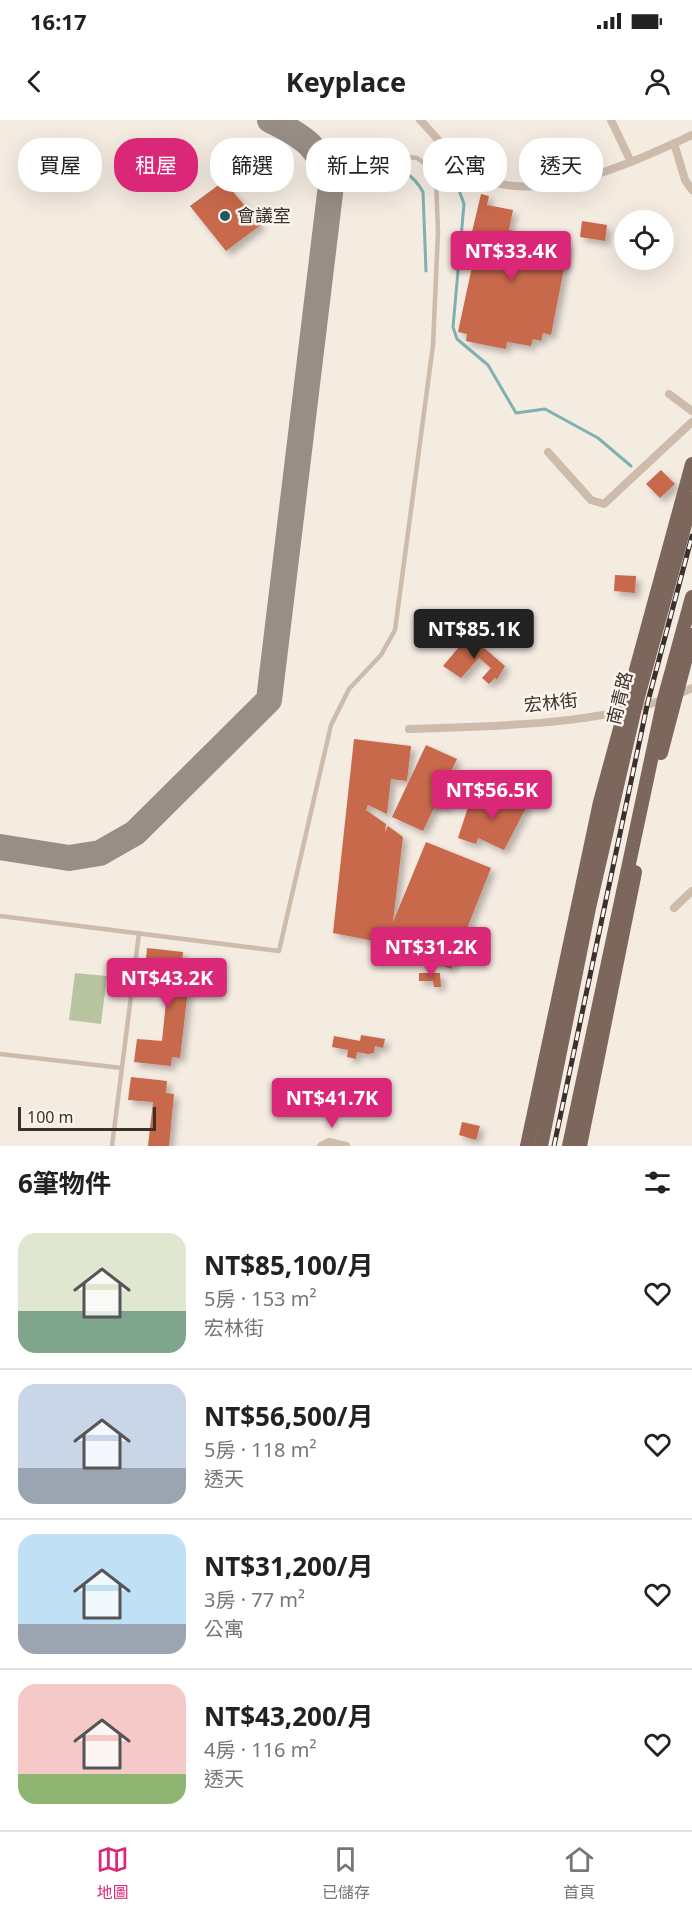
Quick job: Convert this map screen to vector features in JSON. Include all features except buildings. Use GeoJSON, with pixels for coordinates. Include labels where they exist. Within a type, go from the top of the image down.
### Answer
{"type":"FeatureCollection","features":[{"type":"Feature","properties":{"kind":"main road"},"geometry":{"type":"LineString","coordinates":[[527,1146],[600,802],[629,709],[692,464]]}},
{"type":"Feature","properties":{"kind":"main road","name":"南青路"},"geometry":{"type":"LineString","coordinates":[[541,1146],[629,709],[692,499]]}},
{"type":"Feature","properties":{"kind":"main road"},"geometry":{"type":"LineString","coordinates":[[568,1146],[616,915],[692,597]]}},
{"type":"Feature","properties":{"kind":"main road"},"geometry":{"type":"LineString","coordinates":[[580,1146],[669,698],[692,635]]}},
{"type":"Feature","properties":{"kind":"main road","name":"南青路"},"geometry":{"type":"LineString","coordinates":[[589,908],[600,802]]}},
{"type":"Feature","properties":{"kind":"main road"},"geometry":{"type":"LineString","coordinates":[[616,915],[646,816]]}},
{"type":"Feature","properties":{"kind":"street"},"geometry":{"type":"LineString","coordinates":[[420,120],[464,166],[484,178],[510,186],[574,181],[603,174],[692,135]]}},
{"type":"Feature","properties":{"kind":"street"},"geometry":{"type":"LineString","coordinates":[[611,120],[632,162]]}},
{"type":"Feature","properties":{"kind":"street"},"geometry":{"type":"LineString","coordinates":[[674,144],[685,180],[692,190]]}},
{"type":"Feature","properties":{"kind":"street"},"geometry":{"type":"LineString","coordinates":[[669,394],[692,411]]}},
{"type":"Feature","properties":{"kind":"street"},"geometry":{"type":"LineString","coordinates":[[549,452],[591,500],[604,504],[692,422]]}},
{"type":"Feature","properties":{"kind":"street","name":"宏林街"},"geometry":{"type":"LineString","coordinates":[[410,729],[554,721],[629,709],[669,698],[692,688]]}},
{"type":"Feature","properties":{"kind":"street"},"geometry":{"type":"LineString","coordinates":[[674,908],[692,891]]}},
{"type":"Feature","properties":{"kind":"street"},"geometry":{"type":"LineString","coordinates":[[321,1146],[329,1142],[346,1146]]}},
{"type":"Feature","properties":{"kind":"lane"},"geometry":{"type":"LineString","coordinates":[[0,916],[279,951],[331,725],[349,689],[381,655],[395,630],[433,345],[438,232],[436,180],[430,167],[417,158],[411,157]]}},
{"type":"Feature","properties":{"kind":"lane"},"geometry":{"type":"LineString","coordinates":[[112,1146],[139,933]]}},
{"type":"Feature","properties":{"kind":"lane"},"geometry":{"type":"LineString","coordinates":[[0,1054],[122,1068]]}},
{"type":"Feature","properties":{"kind":"green space"},"geometry":{"type":"Polygon","coordinates":[[[75,973],[107,976],[101,1024],[69,1020],[75,973]]]}},
{"type":"Feature","properties":{"kind":"waterway"},"geometry":{"type":"LineString","coordinates":[[411,178],[423,192],[426,271]]}},
{"type":"Feature","properties":{"kind":"waterway"},"geometry":{"type":"LineString","coordinates":[[460,192],[464,204],[453,327],[457,339],[488,365],[516,413],[545,409],[598,438],[631,466]]}},
{"type":"Feature","properties":{"kind":"taxiway"},"geometry":{"type":"LineString","coordinates":[[0,847],[69,858],[100,853],[135,833],[269,700],[331,185],[322,161],[310,145],[293,132],[270,120]]}},
{"type":"Feature","properties":{"kind":"railway"},"geometry":{"type":"LineString","coordinates":[[554,1146],[648,701],[692,536]]}},
{"type":"Feature","properties":{"kind":"place","name":"會議室"},"geometry":{"type":"Point","coordinates":[225,216]}}]}
